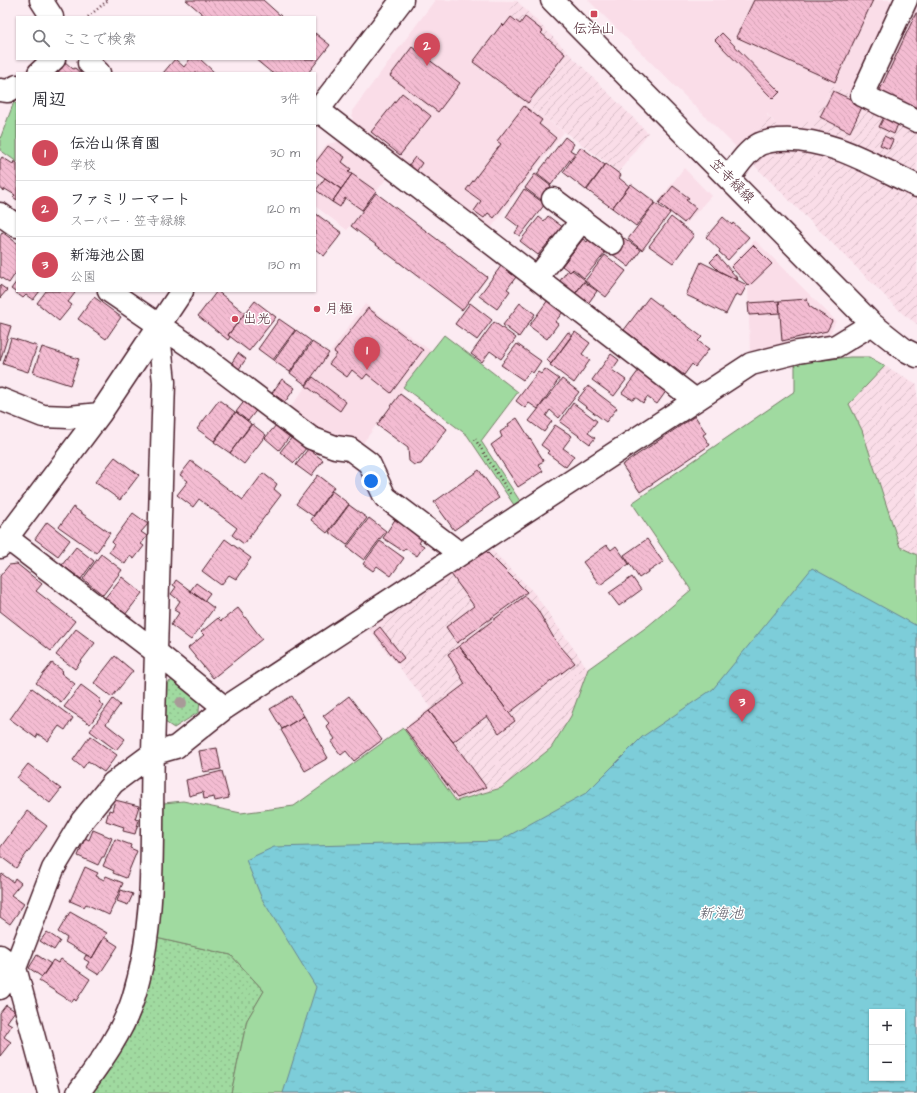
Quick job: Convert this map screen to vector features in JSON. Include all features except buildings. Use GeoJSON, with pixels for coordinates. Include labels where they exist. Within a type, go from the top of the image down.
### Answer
{"type":"FeatureCollection","features":[{"type":"Feature","properties":{"kind":"street"},"geometry":{"type":"LineString","coordinates":[[41,0],[51,16]]}},
{"type":"Feature","properties":{"kind":"street"},"geometry":{"type":"LineString","coordinates":[[402,0],[316,112],[537,278],[694,399]]}},
{"type":"Feature","properties":{"kind":"street","name":"笠寺緑線"},"geometry":{"type":"LineString","coordinates":[[552,0],[729,177],[872,324],[905,350],[917,356]]}},
{"type":"Feature","properties":{"kind":"street"},"geometry":{"type":"LineString","coordinates":[[906,0],[862,95],[917,121]]}},
{"type":"Feature","properties":{"kind":"street"},"geometry":{"type":"LineString","coordinates":[[40,72],[53,60]]}},
{"type":"Feature","properties":{"kind":"street"},"geometry":{"type":"LineString","coordinates":[[1,101],[8,91],[16,87]]}},
{"type":"Feature","properties":{"kind":"street"},"geometry":{"type":"LineString","coordinates":[[729,177],[746,156],[758,145],[773,141],[795,139],[825,144],[917,186]]}},
{"type":"Feature","properties":{"kind":"street"},"geometry":{"type":"LineString","coordinates":[[553,199],[612,243]]}},
{"type":"Feature","properties":{"kind":"street"},"geometry":{"type":"LineString","coordinates":[[0,214],[16,225]]}},
{"type":"Feature","properties":{"kind":"street"},"geometry":{"type":"LineString","coordinates":[[537,278],[582,220]]}},
{"type":"Feature","properties":{"kind":"street"},"geometry":{"type":"LineString","coordinates":[[110,292],[158,326],[191,347],[311,438],[335,447],[350,450],[369,463],[377,484],[385,497],[459,553]]}},
{"type":"Feature","properties":{"kind":"street"},"geometry":{"type":"LineString","coordinates":[[181,292],[100,414],[4,542],[156,652],[225,708]]}},
{"type":"Feature","properties":{"kind":"street"},"geometry":{"type":"LineString","coordinates":[[0,988],[7,962],[53,869],[82,821],[113,783],[152,754],[176,747],[225,708],[694,399],[751,364],[798,352],[836,346],[872,324]]}},
{"type":"Feature","properties":{"kind":"street"},"geometry":{"type":"LineString","coordinates":[[78,1093],[120,1031],[133,1000],[144,957],[150,909],[152,754],[164,382],[158,326]]}},
{"type":"Feature","properties":{"kind":"street"},"geometry":{"type":"LineString","coordinates":[[0,399],[43,416],[69,417],[100,414]]}},
{"type":"Feature","properties":{"kind":"street"},"geometry":{"type":"LineString","coordinates":[[7,962],[49,1093]]}},
{"type":"Feature","properties":{"kind":"path"},"geometry":{"type":"LineString","coordinates":[[89,16],[108,0]]}},
{"type":"Feature","properties":{"kind":"path"},"geometry":{"type":"LineString","coordinates":[[475,439],[522,512]]}},
{"type":"Feature","properties":{"kind":"shaded area"},"geometry":{"type":"Polygon","coordinates":[[[435,0],[517,1],[471,63],[564,132],[488,232],[353,126],[352,111],[435,0]]]}},
{"type":"Feature","properties":{"kind":"shaded area"},"geometry":{"type":"Polygon","coordinates":[[[588,0],[896,0],[851,95],[832,85],[813,123],[787,137],[767,114],[740,151],[588,0]]]}},
{"type":"Feature","properties":{"kind":"shaded area"},"geometry":{"type":"Polygon","coordinates":[[[896,0],[917,0],[917,324],[903,314],[740,151],[766,114],[787,136],[807,119],[813,122],[832,85],[851,95],[896,0]]]}},
{"type":"Feature","properties":{"kind":"shaded area"},"geometry":{"type":"Polygon","coordinates":[[[517,1],[648,133],[619,172],[471,63],[517,1]]]}},
{"type":"Feature","properties":{"kind":"shaded area"},"geometry":{"type":"Polygon","coordinates":[[[342,141],[389,175],[347,230],[316,207],[316,158],[327,144],[342,141]]]}},
{"type":"Feature","properties":{"kind":"shaded area"},"geometry":{"type":"Polygon","coordinates":[[[684,168],[711,196],[685,225],[657,203],[684,168]]]}},
{"type":"Feature","properties":{"kind":"shaded area"},"geometry":{"type":"Polygon","coordinates":[[[755,240],[836,321],[829,336],[791,343],[750,354],[748,285],[729,266],[755,240]]]}},
{"type":"Feature","properties":{"kind":"shaded area"},"geometry":{"type":"Polygon","coordinates":[[[365,304],[431,351],[360,447],[315,431],[288,411],[365,304]]]}},
{"type":"Feature","properties":{"kind":"shaded area"},"geometry":{"type":"Polygon","coordinates":[[[885,366],[917,384],[917,555],[901,547],[862,430],[849,404],[885,366]]]}},
{"type":"Feature","properties":{"kind":"shaded area"},"geometry":{"type":"Polygon","coordinates":[[[489,547],[534,593],[588,669],[571,716],[551,748],[501,788],[456,801],[403,728],[431,707],[367,627],[489,547]]]}},
{"type":"Feature","properties":{"kind":"green space"},"geometry":{"type":"Polygon","coordinates":[[[14,102],[16,104],[16,161],[0,150],[0,139],[14,102]]]}},
{"type":"Feature","properties":{"kind":"green space"},"geometry":{"type":"Polygon","coordinates":[[[444,335],[518,392],[481,441],[520,501],[514,505],[467,435],[403,387],[444,335]]]}},
{"type":"Feature","properties":{"kind":"green space","name":"新海池"},"geometry":{"type":"Polygon","coordinates":[[[850,357],[869,357],[885,366],[849,404],[862,430],[900,547],[917,555],[917,1093],[231,1093],[247,1020],[264,991],[231,955],[156,938],[164,803],[183,801],[241,813],[294,806],[403,728],[456,801],[501,788],[551,748],[571,716],[588,669],[648,626],[691,590],[632,503],[795,391],[795,363],[850,357]]]}},
{"type":"Feature","properties":{"kind":"green space"},"geometry":{"type":"Polygon","coordinates":[[[176,679],[200,699],[199,712],[174,728],[165,722],[166,683],[176,679]]]}},
{"type":"Feature","properties":{"kind":"green space"},"geometry":{"type":"Polygon","coordinates":[[[156,938],[231,955],[264,991],[247,1020],[231,1093],[93,1093],[121,1051],[138,1017],[147,989],[156,938]]]}},
{"type":"Feature","properties":{"kind":"water","name":"新海池"},"geometry":{"type":"Polygon","coordinates":[[[812,568],[917,626],[917,1093],[283,1093],[316,987],[262,899],[246,860],[274,847],[499,841],[586,793],[642,737],[713,689],[812,568]]]}},
{"type":"Feature","properties":{"kind":"place","name":"伝治山"},"geometry":{"type":"Point","coordinates":[594,14]}},
{"type":"Feature","properties":{"kind":"place","name":"ファミリーマート"},"geometry":{"type":"Point","coordinates":[427,66]}},
{"type":"Feature","properties":{"kind":"place","name":"月極"},"geometry":{"type":"Point","coordinates":[317,309]}},
{"type":"Feature","properties":{"kind":"place","name":"出光"},"geometry":{"type":"Point","coordinates":[235,319]}},
{"type":"Feature","properties":{"kind":"place","name":"伝治山保育園"},"geometry":{"type":"Point","coordinates":[367,370]}},
{"type":"Feature","properties":{"kind":"place","name":"新海池公園"},"geometry":{"type":"Point","coordinates":[742,722]}}]}
